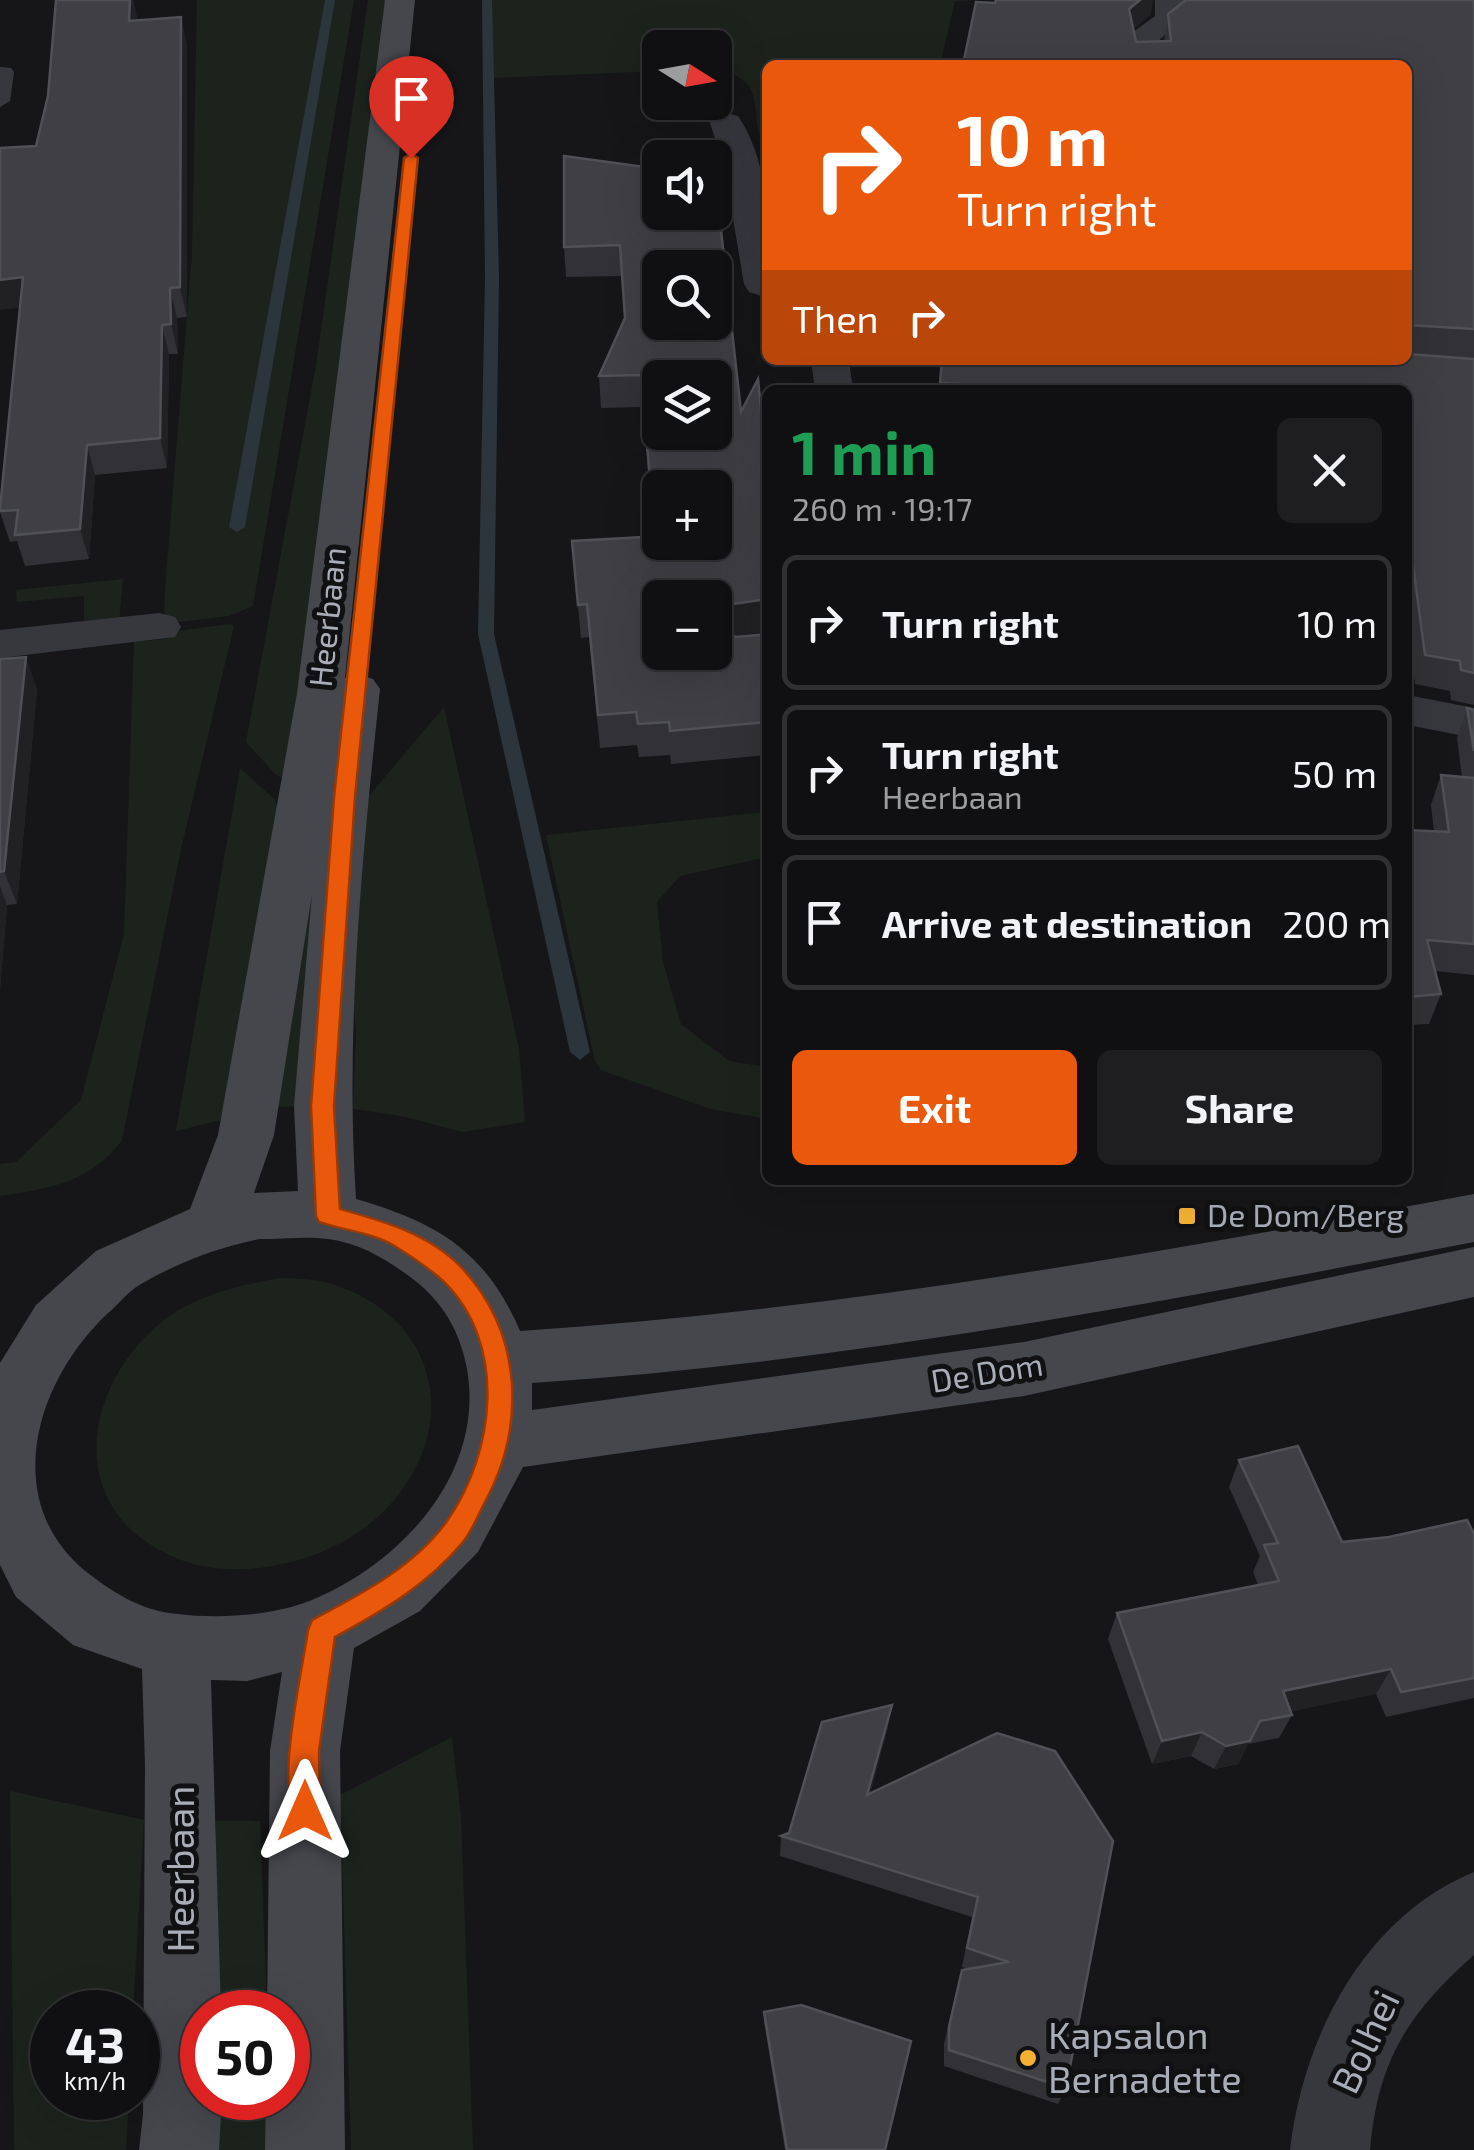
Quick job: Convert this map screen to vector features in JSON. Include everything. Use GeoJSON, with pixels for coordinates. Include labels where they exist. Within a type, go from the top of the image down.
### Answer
{"type":"FeatureCollection","features":[{"type":"Feature","properties":{"kind":"main road","name":"Heerbaan"},"geometry":{"type":"LineString","coordinates":[[213,1225],[246,1136],[304,797],[320,692],[400,0]]}},
{"type":"Feature","properties":{"kind":"main road","name":"Heerbaan"},"geometry":{"type":"LineString","coordinates":[[328,1216],[322,1106],[344,797],[429,0]]}},
{"type":"Feature","properties":{"kind":"main road"},"geometry":{"type":"LineString","coordinates":[[260,1215],[328,1216],[397,1235],[452,1274],[489,1330],[503,1396],[492,1465],[455,1531],[396,1589],[322,1630],[247,1648],[175,1647],[98,1622],[40,1576],[4,1513],[2,1452],[8,1394],[56,1323],[117,1268],[213,1225],[260,1215]]}},
{"type":"Feature","properties":{"kind":"main road","name":"De Dom"},"geometry":{"type":"LineString","coordinates":[[496,1360],[608,1353],[951,1314],[1474,1218]]}},
{"type":"Feature","properties":{"kind":"main road","name":"De Dom"},"geometry":{"type":"LineString","coordinates":[[495,1443],[1024,1369],[1474,1272]]}},
{"type":"Feature","properties":{"kind":"main road"},"geometry":{"type":"LineString","coordinates":[[305,2150],[305,1751],[322,1630]]}},
{"type":"Feature","properties":{"kind":"main road","name":"Heerbaan"},"geometry":{"type":"LineString","coordinates":[[175,1647],[181,1765],[183,2114],[179,2150]]}},
{"type":"Feature","properties":{"kind":"street"},"geometry":{"type":"LineString","coordinates":[[1147,60],[1144,35],[1170,20],[1170,0]]}},
{"type":"Feature","properties":{"kind":"street"},"geometry":{"type":"LineString","coordinates":[[726,122],[754,165],[762,284]]}},
{"type":"Feature","properties":{"kind":"street"},"geometry":{"type":"LineString","coordinates":[[0,644],[160,627]]}},
{"type":"Feature","properties":{"kind":"street"},"geometry":{"type":"LineString","coordinates":[[1412,711],[1474,723]]}},
{"type":"Feature","properties":{"kind":"street","name":"Bolhei"},"geometry":{"type":"LineString","coordinates":[[1330,2150],[1337,2095],[1362,2034],[1390,1983],[1474,1909]]}},
{"type":"Feature","properties":{"kind":"lane"},"geometry":{"type":"LineString","coordinates":[[0,101],[4,72]]}},
{"type":"Feature","properties":{"kind":"shaded area"},"geometry":{"type":"Polygon","coordinates":[[[197,0],[354,0],[253,606],[229,616],[170,623],[164,616],[192,253],[197,0]]]}},
{"type":"Feature","properties":{"kind":"shaded area"},"geometry":{"type":"Polygon","coordinates":[[[368,0],[392,0],[286,780],[275,774],[246,742],[316,365],[368,0]]]}},
{"type":"Feature","properties":{"kind":"shaded area"},"geometry":{"type":"Polygon","coordinates":[[[488,0],[980,0],[955,1],[941,60],[762,60],[762,139],[751,91],[732,75],[732,30],[642,30],[642,72],[492,78],[488,0]]]}},
{"type":"Feature","properties":{"kind":"shaded area"},"geometry":{"type":"Polygon","coordinates":[[[123,579],[119,621],[84,623],[84,596],[17,602],[16,590],[123,579]]]}},
{"type":"Feature","properties":{"kind":"shaded area"},"geometry":{"type":"Polygon","coordinates":[[[234,626],[181,849],[122,1140],[97,1165],[68,1181],[0,1196],[0,1164],[16,1162],[81,1100],[124,934],[134,642],[167,639],[169,632],[234,626]]]}},
{"type":"Feature","properties":{"kind":"shaded area"},"geometry":{"type":"Polygon","coordinates":[[[444,707],[519,1049],[525,1122],[462,1132],[402,1116],[353,1109],[356,1033],[350,962],[363,803],[444,707]]]}},
{"type":"Feature","properties":{"kind":"shaded area"},"geometry":{"type":"Polygon","coordinates":[[[240,768],[275,800],[280,813],[226,1119],[176,1131],[240,768]]]}},
{"type":"Feature","properties":{"kind":"shaded area"},"geometry":{"type":"Polygon","coordinates":[[[322,786],[297,1106],[265,1108],[322,786]]]}},
{"type":"Feature","properties":{"kind":"shaded area"},"geometry":{"type":"Polygon","coordinates":[[[762,813],[762,858],[680,876],[657,902],[663,962],[681,1024],[729,1061],[762,1066],[762,1118],[710,1109],[601,1070],[595,1061],[546,835],[762,813]]]}},
{"type":"Feature","properties":{"kind":"shaded area"},"geometry":{"type":"Polygon","coordinates":[[[279,1278],[332,1284],[369,1300],[397,1323],[417,1350],[428,1380],[431,1413],[425,1447],[409,1480],[384,1511],[338,1544],[302,1559],[265,1567],[232,1569],[191,1563],[141,1538],[116,1512],[101,1482],[96,1451],[100,1418],[111,1386],[152,1331],[203,1298],[279,1278]]]}},
{"type":"Feature","properties":{"kind":"shaded area"},"geometry":{"type":"Polygon","coordinates":[[[452,1737],[461,1817],[473,2150],[351,2150],[340,1795],[452,1737]]]}},
{"type":"Feature","properties":{"kind":"shaded area"},"geometry":{"type":"Polygon","coordinates":[[[10,1791],[144,1820],[134,1990],[30,1990],[30,2120],[128,2120],[126,2150],[14,2150],[10,1791]]]}},
{"type":"Feature","properties":{"kind":"shaded area"},"geometry":{"type":"Polygon","coordinates":[[[216,1821],[260,1821],[266,1990],[216,1990],[216,1821]]]}},
{"type":"Feature","properties":{"kind":"shaded area"},"geometry":{"type":"Polygon","coordinates":[[[214,2120],[271,2120],[272,2150],[213,2150],[214,2120]]]}},
{"type":"Feature","properties":{"kind":"building"},"geometry":{"type":"Polygon","coordinates":[[[56,0],[130,0],[129,21],[181,17],[180,287],[170,288],[171,324],[162,325],[160,438],[87,445],[80,529],[15,535],[18,510],[0,508],[23,277],[0,280],[0,148],[36,146],[48,96],[56,0]]]}},
{"type":"Feature","properties":{"kind":"building"},"geometry":{"type":"Polygon","coordinates":[[[1140,0],[1129,9],[1136,42],[1171,41],[1168,14],[1186,0],[1474,0],[1474,329],[1412,325],[1412,60],[964,60],[976,2],[1140,0]]]}},
{"type":"Feature","properties":{"kind":"building"},"geometry":{"type":"Polygon","coordinates":[[[564,156],[642,167],[642,230],[721,230],[723,250],[642,250],[642,340],[732,340],[732,330],[741,412],[758,379],[762,419],[762,600],[732,604],[732,580],[642,580],[642,670],[732,670],[732,636],[762,635],[762,723],[670,731],[669,722],[638,724],[636,712],[598,715],[587,604],[578,605],[572,541],[642,537],[642,560],[732,560],[732,470],[649,470],[648,450],[732,450],[732,360],[642,360],[642,387],[641,375],[599,376],[625,318],[620,245],[564,247],[564,156]]]}},
{"type":"Feature","properties":{"kind":"building"},"geometry":{"type":"Polygon","coordinates":[[[1412,354],[1474,359],[1474,673],[1461,670],[1460,661],[1425,655],[1412,557],[1412,385],[940,383],[942,365],[1412,365],[1412,354]]]}},
{"type":"Feature","properties":{"kind":"building"},"geometry":{"type":"Polygon","coordinates":[[[26,657],[4,871],[0,872],[0,659],[26,657]]]}},
{"type":"Feature","properties":{"kind":"building"},"geometry":{"type":"Polygon","coordinates":[[[1467,708],[1474,710],[1474,751],[1467,708]]]}},
{"type":"Feature","properties":{"kind":"building"},"geometry":{"type":"Polygon","coordinates":[[[1441,775],[1474,778],[1474,944],[1427,940],[1441,994],[1412,997],[1412,830],[1449,832],[1441,775]]]}},
{"type":"Feature","properties":{"kind":"building"},"geometry":{"type":"Polygon","coordinates":[[[1298,1446],[1342,1542],[1389,1537],[1467,1520],[1474,1534],[1474,1678],[1401,1692],[1391,1669],[1283,1691],[1292,1715],[1260,1721],[1250,1741],[1226,1746],[1202,1732],[1162,1741],[1117,1613],[1279,1581],[1264,1545],[1278,1543],[1239,1460],[1298,1446]]]}},
{"type":"Feature","properties":{"kind":"building"},"geometry":{"type":"Polygon","coordinates":[[[892,1705],[867,1795],[997,1733],[1055,1751],[1113,1841],[1066,2088],[949,2050],[949,2027],[962,1970],[1009,1962],[967,1948],[978,1897],[781,1836],[789,1833],[822,1722],[892,1705]]]}},
{"type":"Feature","properties":{"kind":"building"},"geometry":{"type":"Polygon","coordinates":[[[801,2005],[911,2041],[885,2150],[787,2150],[764,2012],[801,2005]]]}},
{"type":"Feature","properties":{"kind":"waterway"},"geometry":{"type":"LineString","coordinates":[[237,527],[330,0]]}},
{"type":"Feature","properties":{"kind":"waterway"},"geometry":{"type":"LineString","coordinates":[[487,0],[492,278],[486,634],[580,1052]]}},
{"type":"Feature","properties":{"kind":"place","name":"De Dom/Berg"},"geometry":{"type":"Point","coordinates":[1187,1216]}},
{"type":"Feature","properties":{"kind":"place","name":"Kapsalon Bernadette"},"geometry":{"type":"Point","coordinates":[1028,2058]}},
{"type":"Feature","properties":{"kind":"route"},"geometry":{"type":"LineString","coordinates":[[305,1811],[305,1751],[322,1630],[396,1589],[455,1531],[492,1465],[503,1396],[489,1330],[452,1274],[397,1235],[328,1216],[322,1106],[344,797],[411,158]]}}]}
